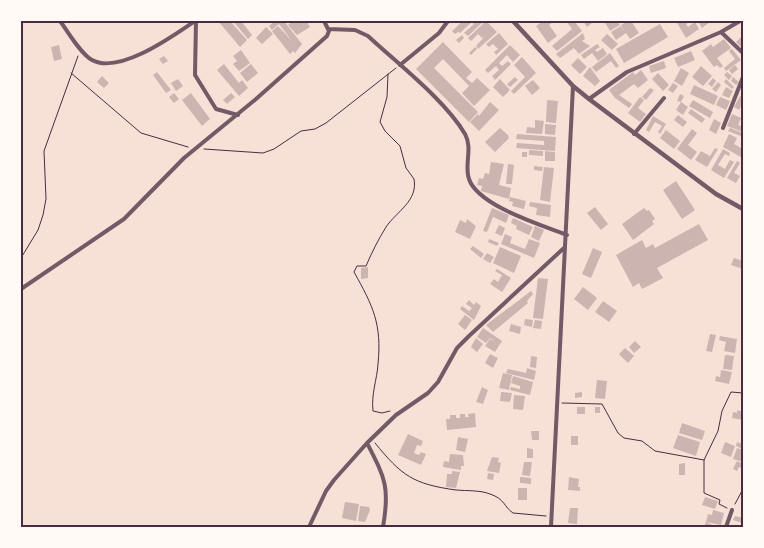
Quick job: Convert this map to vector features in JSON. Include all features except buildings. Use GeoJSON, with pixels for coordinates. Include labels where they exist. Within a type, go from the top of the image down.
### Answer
{"type":"FeatureCollection","features":[{"type":"Feature","properties":{"kind":"street"},"geometry":{"type":"LineString","coordinates":[[60,21],[91,60],[100,63],[114,63],[146,51],[196,21]]}},
{"type":"Feature","properties":{"kind":"street"},"geometry":{"type":"LineString","coordinates":[[196,21],[196,80],[216,109],[238,114]]}},
{"type":"Feature","properties":{"kind":"street"},"geometry":{"type":"LineString","coordinates":[[21,289],[124,218],[184,158],[238,114],[327,36],[328,29],[324,21]]}},
{"type":"Feature","properties":{"kind":"street"},"geometry":{"type":"LineString","coordinates":[[400,65],[439,33],[448,21]]}},
{"type":"Feature","properties":{"kind":"street"},"geometry":{"type":"LineString","coordinates":[[513,21],[573,86],[634,134],[716,194],[743,209]]}},
{"type":"Feature","properties":{"kind":"street"},"geometry":{"type":"LineString","coordinates":[[589,99],[627,72],[721,32],[740,21]]}},
{"type":"Feature","properties":{"kind":"street"},"geometry":{"type":"LineString","coordinates":[[328,29],[348,29],[362,32],[436,100],[465,134],[468,147],[467,171],[469,181],[479,194],[502,208],[567,235]]}},
{"type":"Feature","properties":{"kind":"street"},"geometry":{"type":"LineString","coordinates":[[721,32],[743,53]]}},
{"type":"Feature","properties":{"kind":"street"},"geometry":{"type":"LineString","coordinates":[[723,128],[743,77]]}},
{"type":"Feature","properties":{"kind":"street"},"geometry":{"type":"LineString","coordinates":[[551,527],[573,86]]}},
{"type":"Feature","properties":{"kind":"street"},"geometry":{"type":"LineString","coordinates":[[634,134],[664,98]]}},
{"type":"Feature","properties":{"kind":"street"},"geometry":{"type":"LineString","coordinates":[[309,527],[326,491],[367,443],[396,415],[428,393],[438,382],[457,348],[565,247]]}},
{"type":"Feature","properties":{"kind":"street"},"geometry":{"type":"LineString","coordinates":[[367,443],[382,472],[387,491],[383,527]]}},
{"type":"Feature","properties":{"kind":"street"},"geometry":{"type":"LineString","coordinates":[[726,527],[732,510]]}},
{"type":"Feature","properties":{"kind":"path"},"geometry":{"type":"LineString","coordinates":[[21,258],[38,230],[43,215],[46,198],[44,151],[81,48]]}},
{"type":"Feature","properties":{"kind":"path"},"geometry":{"type":"LineString","coordinates":[[388,74],[387,97],[380,122],[385,131],[400,146],[406,168],[414,178],[415,184],[409,202],[387,226],[371,252],[366,266],[357,266],[354,272],[376,314],[378,363],[372,398],[372,410],[382,413],[390,411],[396,415]]}},
{"type":"Feature","properties":{"kind":"path"},"geometry":{"type":"LineString","coordinates":[[743,393],[731,392],[722,411],[718,431],[704,460],[704,493],[720,500],[719,504],[732,510],[743,489]]}},
{"type":"Feature","properties":{"kind":"path"},"geometry":{"type":"LineString","coordinates":[[556,402],[602,404],[618,433],[624,438],[642,441],[655,451],[704,460]]}},
{"type":"Feature","properties":{"kind":"path"},"geometry":{"type":"LineString","coordinates":[[371,439],[396,469],[414,479],[440,488],[488,493],[500,499],[513,513],[552,516]]}}]}
